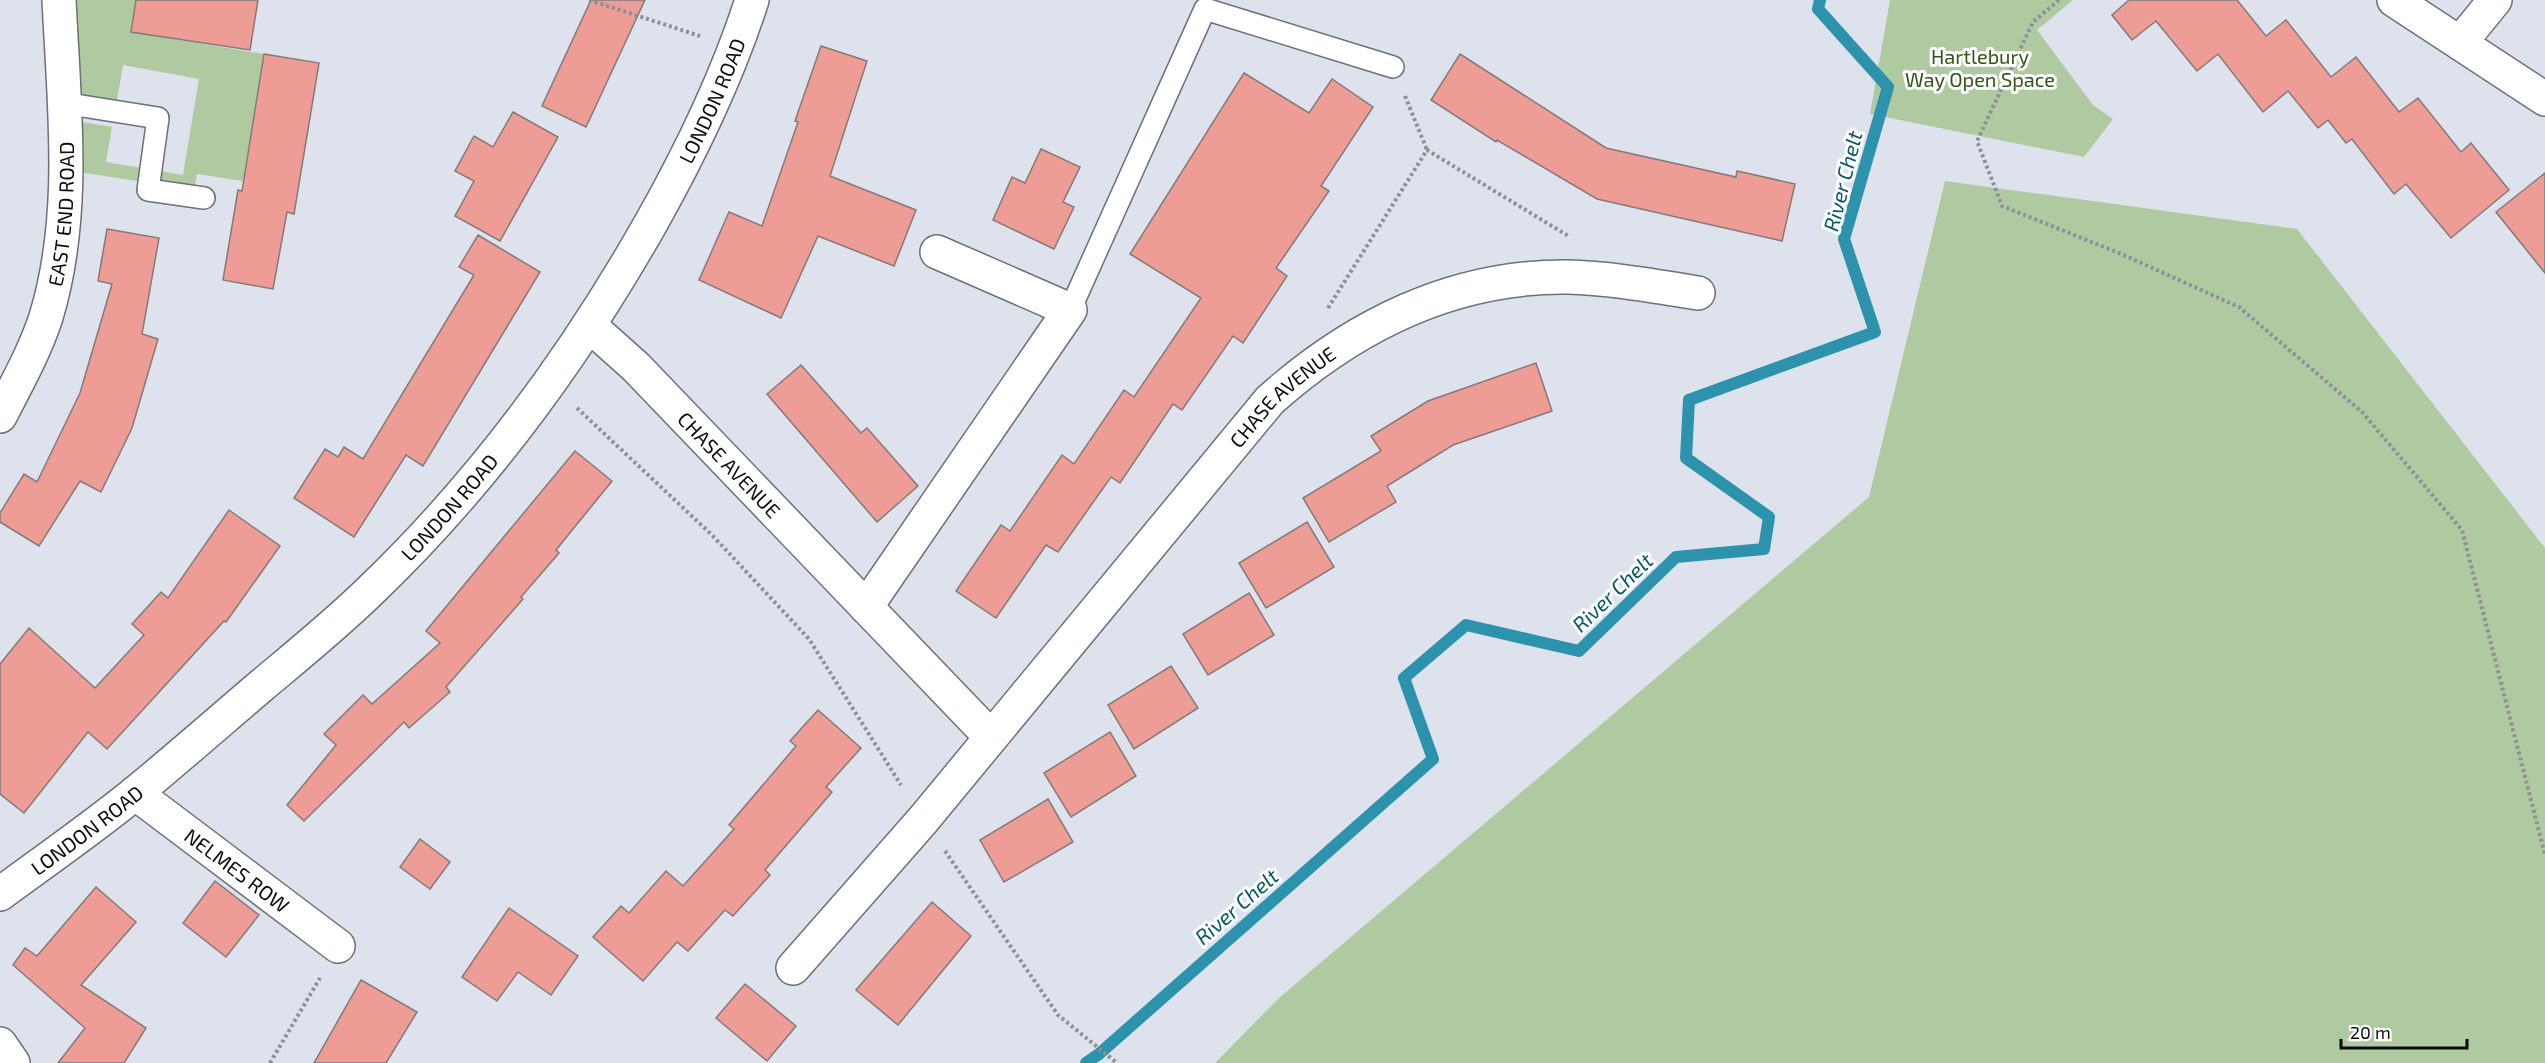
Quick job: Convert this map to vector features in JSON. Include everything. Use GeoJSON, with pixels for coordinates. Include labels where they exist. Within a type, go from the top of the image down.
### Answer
{"type":"FeatureCollection","features":[{"type":"Feature","properties":{"kind":"main road","name":"EAST END ROAD"},"geometry":{"type":"LineString","coordinates":[[0,416],[30,357],[46,318],[61,241],[66,170],[59,0]]}},
{"type":"Feature","properties":{"kind":"main road","name":"LONDON ROAD"},"geometry":{"type":"LineString","coordinates":[[0,894],[135,794],[371,590],[470,484],[550,382],[589,325],[669,192],[737,48],[752,0]]}},
{"type":"Feature","properties":{"kind":"main road"},"geometry":{"type":"LineString","coordinates":[[2394,0],[2545,99]]}},
{"type":"Feature","properties":{"kind":"main road"},"geometry":{"type":"LineString","coordinates":[[2460,44],[2495,0]]}},
{"type":"Feature","properties":{"kind":"main road"},"geometry":{"type":"LineString","coordinates":[[866,607],[1070,310],[937,252]]}},
{"type":"Feature","properties":{"kind":"main road","name":"CHASE AVENUE"},"geometry":{"type":"LineString","coordinates":[[793,968],[923,820],[1270,400],[1306,368],[1346,341],[1388,318],[1478,287],[1521,280],[1564,277],[1608,279],[1698,293]]}},
{"type":"Feature","properties":{"kind":"main road","name":"CHASE AVENUE"},"geometry":{"type":"LineString","coordinates":[[589,325],[636,367],[991,737]]}},
{"type":"Feature","properties":{"kind":"main road","name":"NELMES ROW"},"geometry":{"type":"LineString","coordinates":[[135,794],[338,946]]}},
{"type":"Feature","properties":{"kind":"main road"},"geometry":{"type":"LineString","coordinates":[[0,1044],[13,1063]]}},
{"type":"Feature","properties":{"kind":"lane"},"geometry":{"type":"LineString","coordinates":[[1070,310],[1205,9],[1393,67]]}},
{"type":"Feature","properties":{"kind":"lane"},"geometry":{"type":"LineString","coordinates":[[63,103],[158,118],[148,190],[204,198]]}},
{"type":"Feature","properties":{"kind":"path"},"geometry":{"type":"LineString","coordinates":[[589,0],[737,48]]}},
{"type":"Feature","properties":{"kind":"path"},"geometry":{"type":"LineString","coordinates":[[2059,0],[2033,22],[1977,141],[2002,206],[2119,252],[2239,307],[2362,412],[2424,484],[2462,530],[2545,855]]}},
{"type":"Feature","properties":{"kind":"path"},"geometry":{"type":"LineString","coordinates":[[1393,67],[1427,150],[1580,243]]}},
{"type":"Feature","properties":{"kind":"path"},"geometry":{"type":"LineString","coordinates":[[1327,310],[1427,150]]}},
{"type":"Feature","properties":{"kind":"path"},"geometry":{"type":"LineString","coordinates":[[550,382],[712,535],[809,639],[923,820],[1058,1015],[1117,1063]]}},
{"type":"Feature","properties":{"kind":"path"},"geometry":{"type":"LineString","coordinates":[[270,1063],[338,946]]}},
{"type":"Feature","properties":{"kind":"green space"},"geometry":{"type":"Polygon","coordinates":[[[59,0],[136,0],[132,32],[264,54],[243,181],[197,174],[194,190],[66,170],[64,119],[112,127],[106,162],[183,175],[199,79],[123,65],[117,100],[63,92],[59,0]]]}},
{"type":"Feature","properties":{"kind":"green space","name":"Hartlebury Way Open Space"},"geometry":{"type":"Polygon","coordinates":[[[1890,0],[2073,0],[2037,30],[2093,105],[2113,119],[2084,157],[1870,114],[1890,0]]]}},
{"type":"Feature","properties":{"kind":"green space"},"geometry":{"type":"Polygon","coordinates":[[[1945,181],[2297,229],[2545,548],[2545,1063],[1215,1063],[1279,998],[1869,497],[1945,181]]]}},
{"type":"Feature","properties":{"kind":"building"},"geometry":{"type":"Polygon","coordinates":[[[136,0],[258,0],[250,50],[131,32],[136,0]]]}},
{"type":"Feature","properties":{"kind":"building"},"geometry":{"type":"Polygon","coordinates":[[[591,0],[645,0],[586,127],[542,106],[591,0]]]}},
{"type":"Feature","properties":{"kind":"building"},"geometry":{"type":"Polygon","coordinates":[[[2129,0],[2237,0],[2266,36],[2286,20],[2331,77],[2356,57],[2399,112],[2418,98],[2461,152],[2471,143],[2509,190],[2451,238],[2406,184],[2394,194],[2352,139],[2346,143],[2328,120],[2318,128],[2288,91],[2263,112],[2218,54],[2197,71],[2156,21],[2132,40],[2112,15],[2129,0]]]}},
{"type":"Feature","properties":{"kind":"building"},"geometry":{"type":"Polygon","coordinates":[[[821,46],[867,61],[830,176],[916,210],[894,266],[818,236],[781,318],[699,280],[729,212],[762,226],[798,122],[795,121],[821,46]]]}},
{"type":"Feature","properties":{"kind":"building"},"geometry":{"type":"Polygon","coordinates":[[[264,54],[319,63],[294,214],[287,212],[273,289],[223,280],[238,190],[242,191],[264,54]]]}},
{"type":"Feature","properties":{"kind":"building"},"geometry":{"type":"Polygon","coordinates":[[[1460,54],[1606,148],[1736,177],[1737,171],[1795,184],[1782,241],[1597,199],[1497,140],[1496,142],[1431,100],[1460,54]]]}},
{"type":"Feature","properties":{"kind":"building"},"geometry":{"type":"Polygon","coordinates":[[[1244,73],[1309,113],[1332,79],[1373,107],[1321,186],[1329,191],[1276,268],[1287,276],[1243,343],[1233,336],[1182,410],[1173,404],[1120,483],[1111,477],[1058,552],[1046,545],[996,618],[956,591],[1001,525],[1010,531],[1062,455],[1074,464],[1124,390],[1134,397],[1201,298],[1130,254],[1244,73]]]}},
{"type":"Feature","properties":{"kind":"building"},"geometry":{"type":"Polygon","coordinates":[[[513,112],[558,137],[500,241],[455,216],[474,181],[455,171],[474,136],[493,147],[513,112]]]}},
{"type":"Feature","properties":{"kind":"building"},"geometry":{"type":"Polygon","coordinates":[[[1041,149],[1080,167],[1063,202],[1074,207],[1054,249],[993,220],[1012,177],[1025,183],[1041,149]]]}},
{"type":"Feature","properties":{"kind":"building"},"geometry":{"type":"Polygon","coordinates":[[[2545,173],[2545,273],[2496,212],[2545,173]]]}},
{"type":"Feature","properties":{"kind":"building"},"geometry":{"type":"Polygon","coordinates":[[[107,229],[159,238],[142,334],[158,339],[132,428],[101,492],[80,481],[39,546],[0,522],[0,513],[24,474],[37,482],[80,393],[112,284],[98,281],[107,229]]]}},
{"type":"Feature","properties":{"kind":"building"},"geometry":{"type":"Polygon","coordinates":[[[478,235],[540,272],[423,466],[406,455],[354,537],[294,498],[325,449],[338,457],[344,447],[363,459],[474,275],[459,267],[478,235]]]}},
{"type":"Feature","properties":{"kind":"building"},"geometry":{"type":"Polygon","coordinates":[[[1536,363],[1552,411],[1453,445],[1387,486],[1396,502],[1329,542],[1303,498],[1381,451],[1371,436],[1428,401],[1536,363]]]}},
{"type":"Feature","properties":{"kind":"building"},"geometry":{"type":"Polygon","coordinates":[[[801,365],[861,433],[867,428],[918,486],[877,522],[767,394],[801,365]]]}},
{"type":"Feature","properties":{"kind":"building"},"geometry":{"type":"Polygon","coordinates":[[[575,451],[612,481],[556,550],[559,553],[521,597],[523,599],[446,687],[450,692],[409,728],[404,722],[304,821],[287,805],[336,745],[324,734],[363,695],[372,704],[440,643],[426,631],[575,451]]]}},
{"type":"Feature","properties":{"kind":"building"},"geometry":{"type":"Polygon","coordinates":[[[229,510],[280,546],[226,622],[224,621],[107,749],[88,732],[24,813],[0,794],[0,664],[29,628],[95,688],[144,635],[132,624],[161,592],[168,598],[229,510]]]}},
{"type":"Feature","properties":{"kind":"building"},"geometry":{"type":"Polygon","coordinates":[[[1307,522],[1334,567],[1266,608],[1239,563],[1307,522]]]}},
{"type":"Feature","properties":{"kind":"building"},"geometry":{"type":"Polygon","coordinates":[[[1249,593],[1274,635],[1208,675],[1183,634],[1249,593]]]}},
{"type":"Feature","properties":{"kind":"building"},"geometry":{"type":"Polygon","coordinates":[[[1171,666],[1198,708],[1134,749],[1108,705],[1171,666]]]}},
{"type":"Feature","properties":{"kind":"building"},"geometry":{"type":"Polygon","coordinates":[[[818,710],[861,748],[826,787],[832,792],[765,870],[770,875],[733,916],[725,910],[688,951],[677,942],[643,981],[593,937],[621,906],[629,913],[666,871],[683,886],[734,829],[729,825],[796,746],[790,741],[818,710]]]}},
{"type":"Feature","properties":{"kind":"building"},"geometry":{"type":"Polygon","coordinates":[[[1110,732],[1136,776],[1071,817],[1044,773],[1110,732]]]}},
{"type":"Feature","properties":{"kind":"building"},"geometry":{"type":"Polygon","coordinates":[[[1048,799],[1073,842],[1004,882],[980,840],[1048,799]]]}},
{"type":"Feature","properties":{"kind":"building"},"geometry":{"type":"Polygon","coordinates":[[[420,839],[450,862],[430,889],[400,867],[420,839]]]}},
{"type":"Feature","properties":{"kind":"building"},"geometry":{"type":"Polygon","coordinates":[[[215,881],[259,915],[226,957],[183,923],[215,881]]]}},
{"type":"Feature","properties":{"kind":"building"},"geometry":{"type":"Polygon","coordinates":[[[96,887],[136,922],[81,985],[146,1028],[124,1063],[58,1063],[85,1028],[13,965],[25,948],[37,956],[96,887]]]}},
{"type":"Feature","properties":{"kind":"building"},"geometry":{"type":"Polygon","coordinates":[[[932,902],[971,936],[898,1025],[856,990],[932,902]]]}},
{"type":"Feature","properties":{"kind":"building"},"geometry":{"type":"Polygon","coordinates":[[[509,908],[578,956],[551,995],[518,972],[497,1001],[462,977],[509,908]]]}},
{"type":"Feature","properties":{"kind":"building"},"geometry":{"type":"Polygon","coordinates":[[[361,980],[417,1012],[386,1063],[314,1063],[361,980]]]}},
{"type":"Feature","properties":{"kind":"building"},"geometry":{"type":"Polygon","coordinates":[[[745,984],[796,1026],[767,1061],[716,1018],[745,984]]]}},
{"type":"Feature","properties":{"kind":"waterway","name":"River Chelt"},"geometry":{"type":"LineString","coordinates":[[1086,1063],[1433,759],[1404,678],[1466,625],[1579,651],[1676,557],[1764,549],[1769,517],[1686,458],[1689,400],[1875,332],[1844,239],[1888,87],[1818,9],[1820,0]]}}]}
